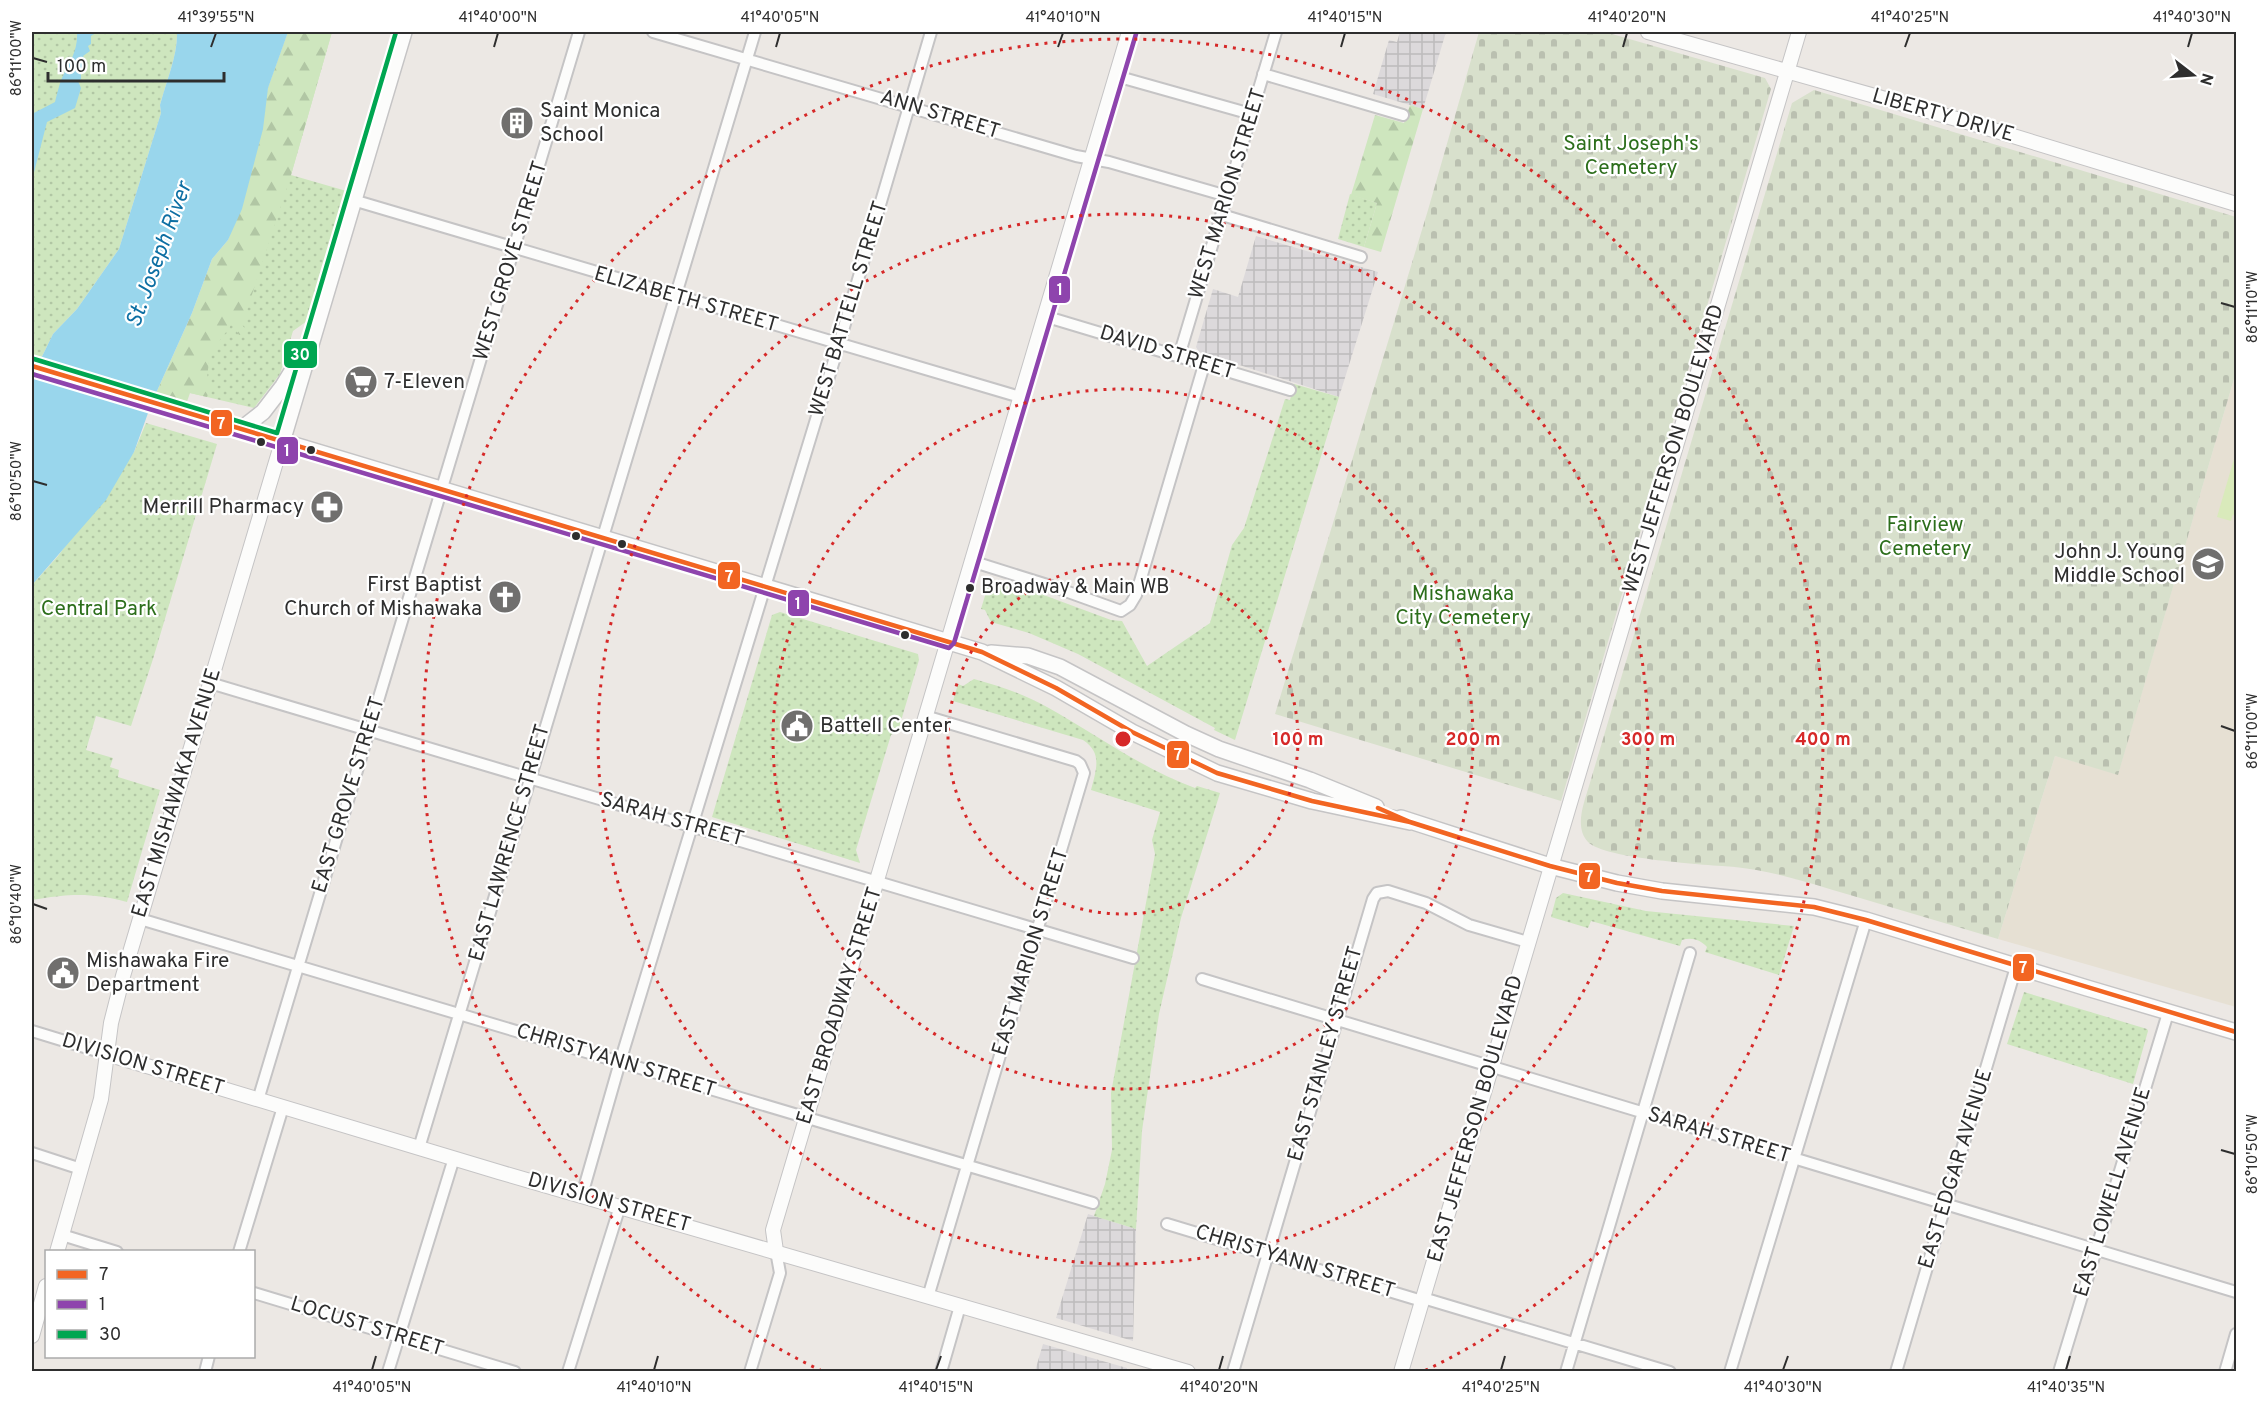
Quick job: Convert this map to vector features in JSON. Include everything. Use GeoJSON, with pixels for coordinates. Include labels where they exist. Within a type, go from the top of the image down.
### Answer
{"type":"FeatureCollection","features":[{"type":"Feature","properties":{"kind":"main road"},"geometry":{"type":"LineString","coordinates":[[282,442],[404,32]]}},
{"type":"Feature","properties":{"kind":"main road"},"geometry":{"type":"LineString","coordinates":[[240,430],[263,412],[283,386],[311,339]]}},
{"type":"Feature","properties":{"kind":"main road"},"geometry":{"type":"LineString","coordinates":[[32,366],[982,652],[1056,688],[1132,732],[1217,773],[1312,801],[1410,822]]}},
{"type":"Feature","properties":{"kind":"main road"},"geometry":{"type":"LineString","coordinates":[[982,652],[1028,656],[1060,668],[1219,749],[1310,780],[1410,822],[1550,866],[1617,883],[1662,891],[1814,907],[1866,920],[2236,1032]]}},
{"type":"Feature","properties":{"kind":"street","name":"WEST GROVE STREET"},"geometry":{"type":"LineString","coordinates":[[442,490],[579,32]]}},
{"type":"Feature","properties":{"kind":"street","name":"ANN STREET"},"geometry":{"type":"LineString","coordinates":[[653,32],[908,107],[1227,196]]}},
{"type":"Feature","properties":{"kind":"street","name":"EAST LAWRENCE STREET"},"geometry":{"type":"LineString","coordinates":[[419,1148],[755,32]]}},
{"type":"Feature","properties":{"kind":"street","name":"WEST BATTELL STREET"},"geometry":{"type":"LineString","coordinates":[[582,1196],[620,1062],[839,344],[931,32]]}},
{"type":"Feature","properties":{"kind":"street","name":"EAST BROADWAY STREET"},"geometry":{"type":"LineString","coordinates":[[750,1371],[780,1273],[773,1230],[1129,32]]}},
{"type":"Feature","properties":{"kind":"street","name":"WEST MARION STREET"},"geometry":{"type":"LineString","coordinates":[[1179,356],[1276,32]]}},
{"type":"Feature","properties":{"kind":"street","name":"LIBERTY DRIVE"},"geometry":{"type":"LineString","coordinates":[[1648,32],[1978,126],[2236,204]]}},
{"type":"Feature","properties":{"kind":"street","name":"WEST JEFFERSON BOULEVARD"},"geometry":{"type":"LineString","coordinates":[[1550,866],[1799,32]]}},
{"type":"Feature","properties":{"kind":"street"},"geometry":{"type":"LineString","coordinates":[[1263,74],[1403,115]]}},
{"type":"Feature","properties":{"kind":"street"},"geometry":{"type":"LineString","coordinates":[[1116,76],[1251,114]]}},
{"type":"Feature","properties":{"kind":"street","name":"ELIZABETH STREET"},"geometry":{"type":"LineString","coordinates":[[353,200],[1020,398]]}},
{"type":"Feature","properties":{"kind":"street"},"geometry":{"type":"LineString","coordinates":[[1222,214],[1361,257]]}},
{"type":"Feature","properties":{"kind":"street","name":"DAVID STREET"},"geometry":{"type":"LineString","coordinates":[[1044,316],[1290,390]]}},
{"type":"Feature","properties":{"kind":"street"},"geometry":{"type":"LineString","coordinates":[[971,561],[1057,588],[1110,608],[1121,611],[1130,605],[1136,595],[1204,364]]}},
{"type":"Feature","properties":{"kind":"street","name":"EAST MISHAWAKA AVENUE"},"geometry":{"type":"LineString","coordinates":[[57,1250],[101,1100],[113,1011],[282,442]]}},
{"type":"Feature","properties":{"kind":"street","name":"EAST GROVE STREET"},"geometry":{"type":"LineString","coordinates":[[258,1100],[442,490]]}},
{"type":"Feature","properties":{"kind":"street","name":"SARAH STREET"},"geometry":{"type":"LineString","coordinates":[[210,683],[1133,958]]}},
{"type":"Feature","properties":{"kind":"street","name":"EAST MARION STREET"},"geometry":{"type":"LineString","coordinates":[[925,716],[1076,761],[1084,769],[928,1297]]}},
{"type":"Feature","properties":{"kind":"street","name":"EAST JEFFERSON BOULEVARD"},"geometry":{"type":"LineString","coordinates":[[1401,1371],[1550,866]]}},
{"type":"Feature","properties":{"kind":"street","name":"EAST STANLEY STREET"},"geometry":{"type":"LineString","coordinates":[[1233,1371],[1336,1019],[1373,899],[1377,893],[1388,891],[1426,903],[1469,925],[1528,942]]}},
{"type":"Feature","properties":{"kind":"street","name":"CHRISTYANN STREET"},"geometry":{"type":"LineString","coordinates":[[140,919],[1093,1203]]}},
{"type":"Feature","properties":{"kind":"street"},"geometry":{"type":"LineString","coordinates":[[1730,1371],[1866,920]]}},
{"type":"Feature","properties":{"kind":"street"},"geometry":{"type":"LineString","coordinates":[[1566,1371],[1690,953]]}},
{"type":"Feature","properties":{"kind":"street","name":"EAST EDGAR AVENUE"},"geometry":{"type":"LineString","coordinates":[[1896,1371],[2016,967]]}},
{"type":"Feature","properties":{"kind":"street","name":"SARAH STREET"},"geometry":{"type":"LineString","coordinates":[[1202,979],[2236,1292]]}},
{"type":"Feature","properties":{"kind":"street","name":"EAST LOWELL AVENUE"},"geometry":{"type":"LineString","coordinates":[[2059,1371],[2168,1013]]}},
{"type":"Feature","properties":{"kind":"street","name":"DIVISION STREET"},"geometry":{"type":"LineString","coordinates":[[32,1031],[582,1196],[1188,1371]]}},
{"type":"Feature","properties":{"kind":"street"},"geometry":{"type":"LineString","coordinates":[[239,1250],[283,1107]]}},
{"type":"Feature","properties":{"kind":"street"},"geometry":{"type":"LineString","coordinates":[[32,1153],[81,1169]]}},
{"type":"Feature","properties":{"kind":"street"},"geometry":{"type":"LineString","coordinates":[[388,1371],[454,1158]]}},
{"type":"Feature","properties":{"kind":"street"},"geometry":{"type":"LineString","coordinates":[[568,1371],[620,1206]]}},
{"type":"Feature","properties":{"kind":"street","name":"CHRISTYANN STREET"},"geometry":{"type":"LineString","coordinates":[[1167,1224],[1670,1371]]}},
{"type":"Feature","properties":{"kind":"street"},"geometry":{"type":"LineString","coordinates":[[62,1235],[114,1250]]}},
{"type":"Feature","properties":{"kind":"street"},"geometry":{"type":"LineString","coordinates":[[32,1336],[45,1290]]}},
{"type":"Feature","properties":{"kind":"street","name":"LOCUST STREET"},"geometry":{"type":"LineString","coordinates":[[255,1293],[515,1371]]}},
{"type":"Feature","properties":{"kind":"street"},"geometry":{"type":"LineString","coordinates":[[940,1371],[960,1306]]}},
{"type":"Feature","properties":{"kind":"street"},"geometry":{"type":"LineString","coordinates":[[2226,1371],[2236,1334]]}},
{"type":"Feature","properties":{"kind":"shaded area"},"geometry":{"type":"Polygon","coordinates":[[[1400,32],[1446,32],[1423,109],[1373,94],[1389,40],[1397,42],[1400,32]]]}},
{"type":"Feature","properties":{"kind":"shaded area"},"geometry":{"type":"Polygon","coordinates":[[[1256,236],[1378,272],[1339,397],[1199,352],[1196,347],[1213,289],[1238,297],[1256,236]]]}},
{"type":"Feature","properties":{"kind":"shaded area","name":"John J. Young Middle School"},"geometry":{"type":"Polygon","coordinates":[[[2236,372],[2236,1007],[1998,939],[2055,756],[2118,774],[2236,372]]]}},
{"type":"Feature","properties":{"kind":"shaded area"},"geometry":{"type":"Polygon","coordinates":[[[1088,1214],[1136,1229],[1133,1341],[1056,1318],[1088,1214]]]}},
{"type":"Feature","properties":{"kind":"shaded area"},"geometry":{"type":"Polygon","coordinates":[[[1043,1344],[1127,1368],[1127,1371],[1035,1371],[1043,1344]]]}},
{"type":"Feature","properties":{"kind":"green space"},"geometry":{"type":"Polygon","coordinates":[[[32,32],[177,32],[177,41],[160,105],[161,113],[119,249],[77,309],[53,334],[32,377],[32,32]]]}},
{"type":"Feature","properties":{"kind":"green space"},"geometry":{"type":"Polygon","coordinates":[[[288,32],[332,32],[291,175],[350,192],[343,214],[336,222],[307,321],[293,331],[280,374],[254,408],[190,393],[268,88],[288,32]]]}},
{"type":"Feature","properties":{"kind":"green space"},"geometry":{"type":"Polygon","coordinates":[[[288,32],[332,32],[291,175],[242,325],[248,332],[239,335],[231,321],[230,327],[210,353],[207,378],[212,384],[207,397],[190,393],[183,413],[152,402],[192,313],[212,259],[228,240],[263,129],[268,88],[288,32]]]}},
{"type":"Feature","properties":{"kind":"green space","name":"Mishawaka City Cemetery"},"geometry":{"type":"Polygon","coordinates":[[[1479,32],[1605,32],[1765,78],[1771,89],[1561,801],[1275,714],[1428,210],[1479,32]]]}},
{"type":"Feature","properties":{"kind":"green space","name":"Fairview Cemetery"},"geometry":{"type":"Polygon","coordinates":[[[1814,90],[2236,217],[2236,372],[2118,775],[2055,756],[1998,939],[1779,875],[1735,867],[1681,863],[1614,853],[1588,842],[1582,829],[1581,815],[1585,800],[1792,103],[1814,90]]]}},
{"type":"Feature","properties":{"kind":"green space"},"geometry":{"type":"Polygon","coordinates":[[[1410,105],[1423,109],[1381,252],[1364,247],[1377,203],[1351,195],[1375,115],[1404,123],[1410,105]]]}},
{"type":"Feature","properties":{"kind":"green space"},"geometry":{"type":"Polygon","coordinates":[[[1350,194],[1377,203],[1364,247],[1338,239],[1350,194]]]}},
{"type":"Feature","properties":{"kind":"green space"},"geometry":{"type":"Polygon","coordinates":[[[1294,384],[1339,397],[1235,740],[1078,654],[1029,633],[991,622],[985,610],[981,609],[990,579],[1041,594],[1111,620],[1122,621],[1147,666],[1210,623],[1232,545],[1244,528],[1285,399],[1290,400],[1294,384]]]}},
{"type":"Feature","properties":{"kind":"green space","name":"Central Park"},"geometry":{"type":"Polygon","coordinates":[[[146,423],[217,444],[131,726],[96,716],[86,750],[113,758],[110,767],[119,770],[118,777],[160,790],[127,902],[79,895],[32,900],[32,585],[58,556],[134,452],[146,423]]]}},
{"type":"Feature","properties":{"kind":"green space"},"geometry":{"type":"Polygon","coordinates":[[[2236,452],[2236,520],[2233,514],[2231,521],[2217,517],[2236,452]]]}},
{"type":"Feature","properties":{"kind":"green space"},"geometry":{"type":"Polygon","coordinates":[[[780,612],[918,654],[919,660],[898,731],[891,735],[856,850],[860,863],[712,817],[772,615],[780,612]]]}},
{"type":"Feature","properties":{"kind":"green space"},"geometry":{"type":"Polygon","coordinates":[[[974,679],[1038,702],[1175,780],[1195,788],[1197,786],[1220,793],[1181,918],[1159,1014],[1142,1131],[1136,1229],[1094,1216],[1105,1184],[1112,1150],[1111,1093],[1155,854],[1152,840],[1160,812],[1091,790],[1096,769],[1096,756],[1083,740],[953,701],[958,684],[963,686],[974,679]]]}},
{"type":"Feature","properties":{"kind":"green space"},"geometry":{"type":"Polygon","coordinates":[[[1563,893],[1646,911],[1794,926],[1779,975],[1705,952],[1707,947],[1695,939],[1682,940],[1680,946],[1591,921],[1588,928],[1551,917],[1556,898],[1563,893]]]}},
{"type":"Feature","properties":{"kind":"green space"},"geometry":{"type":"Polygon","coordinates":[[[2024,992],[2147,1029],[2133,1084],[2007,1044],[2024,992]]]}},
{"type":"Feature","properties":{"kind":"water"},"geometry":{"type":"Polygon","coordinates":[[[77,32],[93,32],[94,34],[88,46],[90,51],[83,56],[87,63],[82,66],[84,69],[78,81],[81,88],[75,108],[47,122],[32,180],[32,114],[55,102],[61,81],[75,50],[77,32]]]}},
{"type":"Feature","properties":{"kind":"water","name":"St. Joseph River"},"geometry":{"type":"Polygon","coordinates":[[[177,32],[288,32],[268,88],[263,129],[242,209],[228,240],[212,259],[192,313],[152,402],[134,452],[106,500],[32,585],[32,377],[53,334],[77,309],[119,249],[161,113],[160,105],[174,59],[177,32]]]}},
{"type":"Feature","properties":{"kind":"transit line","name":"30"},"geometry":{"type":"LineString","coordinates":[[34,359],[277,433],[396,32]]}},
{"type":"Feature","properties":{"kind":"transit line","name":"1"},"geometry":{"type":"LineString","coordinates":[[32,374],[949,648],[954,643],[1136,34]]}},
{"type":"Feature","properties":{"kind":"transit line","name":"7"},"geometry":{"type":"LineString","coordinates":[[32,366],[982,652],[1056,688],[1132,732],[1217,773],[1312,801],[1410,822]]}},
{"type":"Feature","properties":{"kind":"transit line","name":"7"},"geometry":{"type":"LineString","coordinates":[[1378,808],[1410,822],[1470,841],[1550,866],[1617,883],[1662,891],[1814,907],[1866,920],[2236,1032]]}},
{"type":"Feature","properties":{"kind":"place","name":"Saint Monica School"},"geometry":{"type":"Point","coordinates":[517,123]}},
{"type":"Feature","properties":{"kind":"place","name":"7-Eleven"},"geometry":{"type":"Point","coordinates":[361,382]}},
{"type":"Feature","properties":{"kind":"place","name":"Merrill Pharmacy"},"geometry":{"type":"Point","coordinates":[327,507]}},
{"type":"Feature","properties":{"kind":"place","name":"John J. Young Middle School"},"geometry":{"type":"Point","coordinates":[2208,564]}},
{"type":"Feature","properties":{"kind":"place","name":"Broadway & Main WB"},"geometry":{"type":"Point","coordinates":[970,588]}},
{"type":"Feature","properties":{"kind":"place","name":"First Baptist Church of Mishawaka"},"geometry":{"type":"Point","coordinates":[505,597]}},
{"type":"Feature","properties":{"kind":"place","name":"Battell Center"},"geometry":{"type":"Point","coordinates":[797,726]}},
{"type":"Feature","properties":{"kind":"place","name":"Mishawaka Fire Department"},"geometry":{"type":"Point","coordinates":[63,973]}},
{"type":"Feature","properties":{"kind":"park label","name":"Saint Joseph's Cemetery"},"geometry":{"type":"Point","coordinates":[1631,156]}}]}
